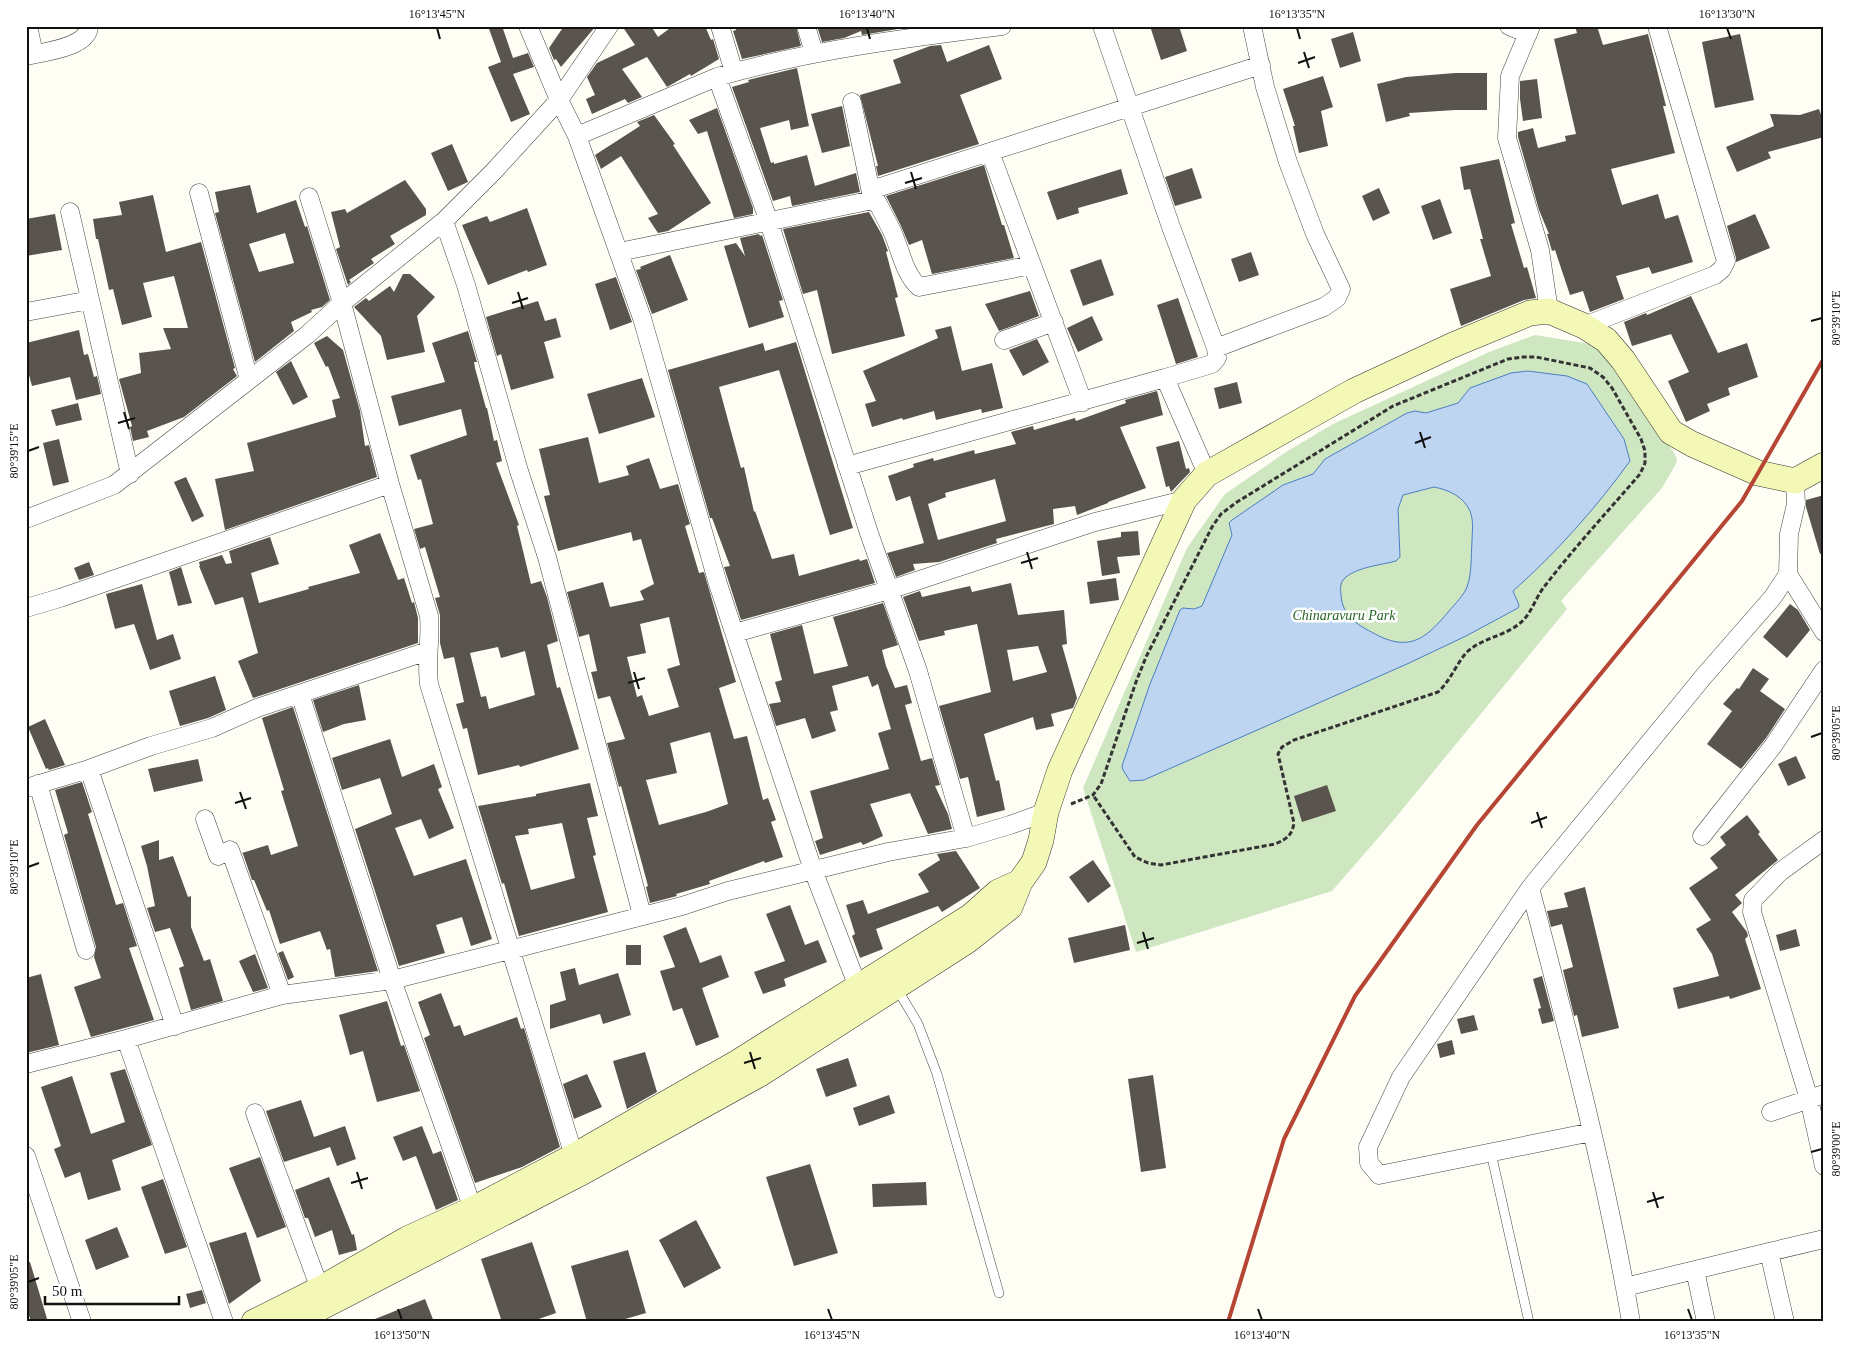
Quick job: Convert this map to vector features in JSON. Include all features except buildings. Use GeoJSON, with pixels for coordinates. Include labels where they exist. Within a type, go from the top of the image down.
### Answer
{"type":"FeatureCollection","features":[{"type":"Feature","properties":{"kind":"main road"},"geometry":{"type":"LineString","coordinates":[[292,1322],[451,1241],[668,1126],[760,1074],[967,941],[1010,907],[1020,882],[1034,862],[1041,840],[1046,812],[1060,770],[1184,500],[1208,474],[1354,392],[1453,345],[1530,313],[1549,311],[1584,326],[1606,340],[1623,360],[1671,432],[1692,444],[1758,473],[1795,481],[1824,465]]}},
{"type":"Feature","properties":{"kind":"main road"},"geometry":{"type":"LineString","coordinates":[[254,1322],[320,1289],[407,1239],[473,1209],[574,1156],[738,1062],[971,916],[998,892],[1020,882]]}},
{"type":"Feature","properties":{"kind":"street"},"geometry":{"type":"LineString","coordinates":[[28,26],[30,55],[81,42],[89,31],[89,26]]}},
{"type":"Feature","properties":{"kind":"street"},"geometry":{"type":"LineString","coordinates":[[528,26],[576,136],[642,318],[718,584],[813,870],[858,987]]}},
{"type":"Feature","properties":{"kind":"street"},"geometry":{"type":"LineString","coordinates":[[26,520],[114,486],[307,334],[444,221],[493,172],[559,100],[609,26]]}},
{"type":"Feature","properties":{"kind":"street"},"geometry":{"type":"LineString","coordinates":[[720,26],[734,72]]}},
{"type":"Feature","properties":{"kind":"street"},"geometry":{"type":"LineString","coordinates":[[806,26],[814,53]]}},
{"type":"Feature","properties":{"kind":"street"},"geometry":{"type":"LineString","coordinates":[[576,136],[716,77],[734,72],[814,53],[922,31],[1002,26]]}},
{"type":"Feature","properties":{"kind":"street"},"geometry":{"type":"LineString","coordinates":[[848,466],[1165,378],[1212,364],[1216,358],[1216,348],[1171,227],[1102,26]]}},
{"type":"Feature","properties":{"kind":"street"},"geometry":{"type":"LineString","coordinates":[[1216,348],[1324,307],[1337,298],[1341,289],[1315,234],[1288,162],[1265,87],[1252,26]]}},
{"type":"Feature","properties":{"kind":"street"},"geometry":{"type":"LineString","coordinates":[[1509,26],[1529,30],[1510,76],[1507,138],[1540,250],[1549,311]]}},
{"type":"Feature","properties":{"kind":"street"},"geometry":{"type":"LineString","coordinates":[[1584,326],[1715,275],[1722,269],[1726,261],[1657,26]]}},
{"type":"Feature","properties":{"kind":"street"},"geometry":{"type":"LineString","coordinates":[[619,252],[768,222],[872,195],[990,152],[1261,65]]}},
{"type":"Feature","properties":{"kind":"street"},"geometry":{"type":"LineString","coordinates":[[716,77],[768,222],[889,590],[918,672],[966,838]]}},
{"type":"Feature","properties":{"kind":"street"},"geometry":{"type":"LineString","coordinates":[[852,102],[882,233]]}},
{"type":"Feature","properties":{"kind":"street"},"geometry":{"type":"LineString","coordinates":[[990,152],[1083,402]]}},
{"type":"Feature","properties":{"kind":"street"},"geometry":{"type":"LineString","coordinates":[[200,193],[249,380]]}},
{"type":"Feature","properties":{"kind":"street"},"geometry":{"type":"LineString","coordinates":[[872,195],[892,232],[914,283],[919,287],[1032,265]]}},
{"type":"Feature","properties":{"kind":"street"},"geometry":{"type":"LineString","coordinates":[[309,197],[342,304],[390,484],[429,616],[430,633],[427,668],[429,684],[574,1156]]}},
{"type":"Feature","properties":{"kind":"street"},"geometry":{"type":"LineString","coordinates":[[70,212],[130,474]]}},
{"type":"Feature","properties":{"kind":"street"},"geometry":{"type":"LineString","coordinates":[[444,221],[466,285],[518,471],[547,557],[642,915]]}},
{"type":"Feature","properties":{"kind":"street"},"geometry":{"type":"LineString","coordinates":[[26,312],[90,300]]}},
{"type":"Feature","properties":{"kind":"street"},"geometry":{"type":"LineString","coordinates":[[1004,340],[1054,322]]}},
{"type":"Feature","properties":{"kind":"street"},"geometry":{"type":"LineString","coordinates":[[1165,378],[1208,474]]}},
{"type":"Feature","properties":{"kind":"street"},"geometry":{"type":"LineString","coordinates":[[1592,1132],[1379,1175],[1370,1163],[1368,1147],[1401,1077],[1530,888],[1704,676],[1773,597],[1788,574],[1789,534],[1796,504],[1795,481]]}},
{"type":"Feature","properties":{"kind":"street"},"geometry":{"type":"LineString","coordinates":[[26,608],[390,484]]}},
{"type":"Feature","properties":{"kind":"street"},"geometry":{"type":"LineString","coordinates":[[735,634],[889,590],[1095,522],[1184,500]]}},
{"type":"Feature","properties":{"kind":"street"},"geometry":{"type":"LineString","coordinates":[[1788,574],[1824,632]]}},
{"type":"Feature","properties":{"kind":"street"},"geometry":{"type":"LineString","coordinates":[[86,950],[32,786],[89,769],[151,746],[212,728],[258,708],[428,651]]}},
{"type":"Feature","properties":{"kind":"street"},"geometry":{"type":"LineString","coordinates":[[1702,836],[1773,746],[1824,670]]}},
{"type":"Feature","properties":{"kind":"street"},"geometry":{"type":"LineString","coordinates":[[300,694],[392,980],[473,1209]]}},
{"type":"Feature","properties":{"kind":"street"},"geometry":{"type":"LineString","coordinates":[[89,769],[175,1026]]}},
{"type":"Feature","properties":{"kind":"street"},"geometry":{"type":"LineString","coordinates":[[26,1064],[175,1026],[282,995],[392,980],[682,906],[728,891],[888,852],[966,838],[1046,812]]}},
{"type":"Feature","properties":{"kind":"street"},"geometry":{"type":"LineString","coordinates":[[205,819],[218,856],[230,850],[282,995]]}},
{"type":"Feature","properties":{"kind":"street"},"geometry":{"type":"LineString","coordinates":[[1822,847],[1780,872],[1753,900],[1752,912],[1816,1097],[1824,1166]]}},
{"type":"Feature","properties":{"kind":"street"},"geometry":{"type":"LineString","coordinates":[[1530,888],[1581,1084],[1631,1322]]}},
{"type":"Feature","properties":{"kind":"street"},"geometry":{"type":"LineString","coordinates":[[126,1039],[224,1322]]}},
{"type":"Feature","properties":{"kind":"street"},"geometry":{"type":"LineString","coordinates":[[1771,1112],[1816,1097]]}},
{"type":"Feature","properties":{"kind":"street"},"geometry":{"type":"LineString","coordinates":[[255,1112],[320,1289]]}},
{"type":"Feature","properties":{"kind":"street"},"geometry":{"type":"LineString","coordinates":[[26,1156],[82,1322]]}},
{"type":"Feature","properties":{"kind":"street"},"geometry":{"type":"LineString","coordinates":[[1625,1287],[1824,1238]]}},
{"type":"Feature","properties":{"kind":"street"},"geometry":{"type":"LineString","coordinates":[[1769,1252],[1785,1322]]}},
{"type":"Feature","properties":{"kind":"street"},"geometry":{"type":"LineString","coordinates":[[1695,1270],[1706,1322]]}},
{"type":"Feature","properties":{"kind":"lane"},"geometry":{"type":"LineString","coordinates":[[896,987],[918,1024],[934,1065],[999,1293]]}},
{"type":"Feature","properties":{"kind":"lane"},"geometry":{"type":"LineString","coordinates":[[1491,1153],[1529,1322]]}},
{"type":"Feature","properties":{"kind":"path"},"geometry":{"type":"LineString","coordinates":[[1046,812],[1093,795],[1101,784],[1146,657],[1212,527],[1221,514],[1237,502],[1393,406],[1508,359],[1523,357],[1545,358],[1590,368],[1603,377],[1612,388],[1641,439],[1645,463],[1640,474],[1542,589],[1526,618],[1505,633],[1474,646],[1467,653],[1448,683],[1438,692],[1294,740],[1282,747],[1278,754],[1294,822],[1292,834],[1285,840],[1275,844],[1161,865],[1148,863],[1135,857],[1093,795]]}},
{"type":"Feature","properties":{"kind":"green space","name":"Chinaravuru Park"},"geometry":{"type":"Polygon","coordinates":[[[1535,335],[1603,346],[1676,456],[1677,462],[1662,488],[1561,601],[1567,609],[1392,822],[1332,891],[1136,952],[1083,788],[1187,548],[1225,494],[1286,452],[1333,424],[1489,352],[1535,335]]]}},
{"type":"Feature","properties":{"kind":"water"},"geometry":{"type":"Polygon","coordinates":[[[1528,371],[1567,376],[1587,384],[1624,439],[1630,461],[1575,529],[1513,591],[1519,605],[1518,608],[1466,636],[1407,664],[1144,780],[1130,781],[1122,766],[1150,684],[1180,610],[1183,608],[1194,609],[1202,606],[1232,535],[1229,523],[1283,485],[1313,474],[1325,459],[1407,413],[1415,411],[1426,413],[1458,403],[1470,388],[1511,373],[1528,371]],[[1434,487],[1403,495],[1398,509],[1400,557],[1396,561],[1357,571],[1346,577],[1342,583],[1342,602],[1348,615],[1365,629],[1391,641],[1410,642],[1419,639],[1434,628],[1457,602],[1467,587],[1471,564],[1472,526],[1470,511],[1460,498],[1434,487]]]}},
{"type":"Feature","properties":{"kind":"railway"},"geometry":{"type":"LineString","coordinates":[[1228,1322],[1284,1139],[1355,996],[1477,825],[1742,501],[1824,358]]}}]}
